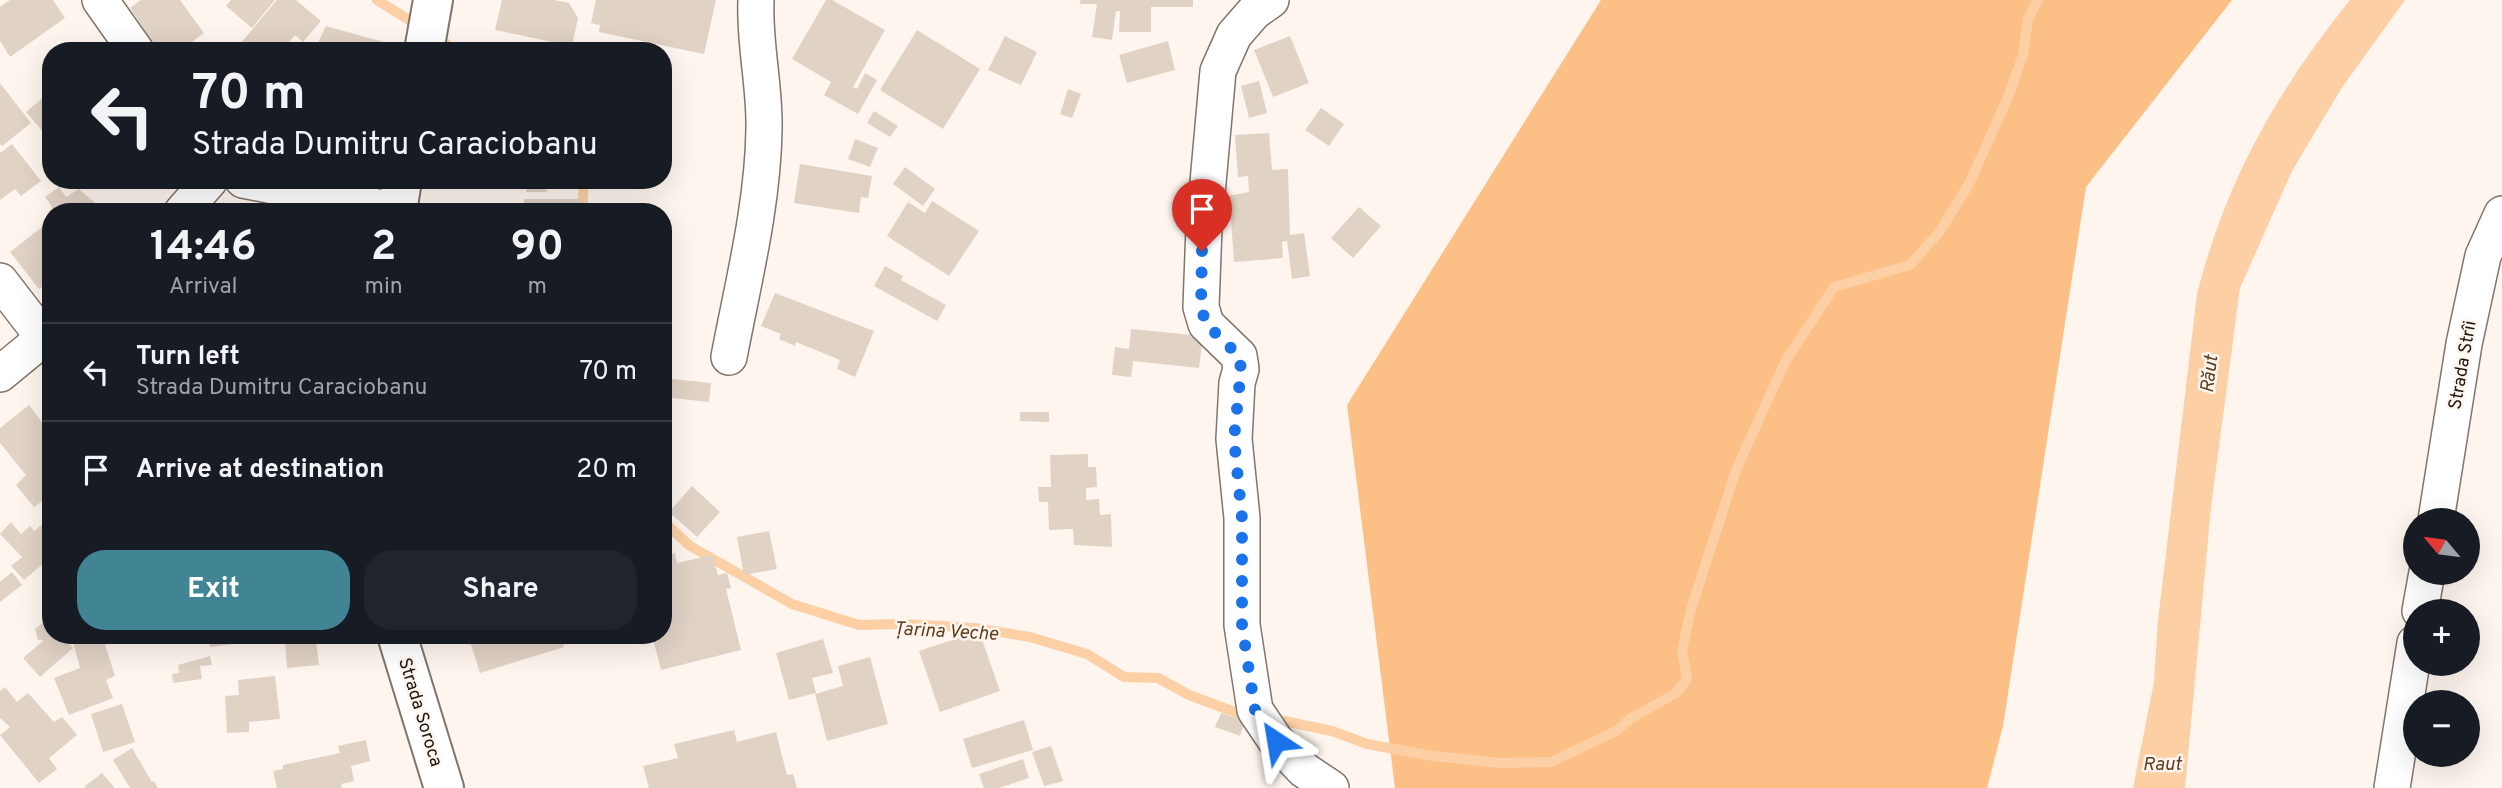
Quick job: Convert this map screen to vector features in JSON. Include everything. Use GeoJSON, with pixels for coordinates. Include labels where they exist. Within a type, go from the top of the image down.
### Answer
{"type":"FeatureCollection","features":[{"type":"Feature","properties":{"kind":"street"},"geometry":{"type":"LineString","coordinates":[[100,0],[130,42]]}},
{"type":"Feature","properties":{"kind":"street"},"geometry":{"type":"LineString","coordinates":[[426,42],[433,0]]}},
{"type":"Feature","properties":{"kind":"street"},"geometry":{"type":"LineString","coordinates":[[729,357],[751,235],[764,131],[755,38],[756,0]]}},
{"type":"Feature","properties":{"kind":"street"},"geometry":{"type":"LineString","coordinates":[[1271,0],[1254,12],[1234,35],[1218,71],[1203,227],[1201,307],[1206,324],[1214,335],[1233,347],[1239,356],[1241,369],[1234,439],[1242,518],[1242,625],[1255,710],[1285,751],[1304,770],[1331,788]]}},
{"type":"Feature","properties":{"kind":"street"},"geometry":{"type":"LineString","coordinates":[[190,203],[201,189]]}},
{"type":"Feature","properties":{"kind":"street"},"geometry":{"type":"LineString","coordinates":[[310,189],[399,201]]}},
{"type":"Feature","properties":{"kind":"street","name":"Strada Strîi"},"geometry":{"type":"LineString","coordinates":[[2438,508],[2464,344],[2483,256],[2502,214]]}},
{"type":"Feature","properties":{"kind":"street"},"geometry":{"type":"LineString","coordinates":[[0,281],[42,329]]}},
{"type":"Feature","properties":{"kind":"street"},"geometry":{"type":"LineString","coordinates":[[0,374],[42,339]]}},
{"type":"Feature","properties":{"kind":"street","name":"Strada Soroca"},"geometry":{"type":"LineString","coordinates":[[400,644],[444,788]]}},
{"type":"Feature","properties":{"kind":"street"},"geometry":{"type":"LineString","coordinates":[[2392,788],[2410,676]]}},
{"type":"Feature","properties":{"kind":"shaded area"},"geometry":{"type":"Polygon","coordinates":[[[1601,0],[2232,0],[2086,187],[2003,726],[1987,788],[1395,788],[1347,405],[1601,0]]]}},
{"type":"Feature","properties":{"kind":"water","name":"Raut"},"geometry":{"type":"Polygon","coordinates":[[[2350,0],[2405,0],[2341,89],[2292,171],[2240,288],[2211,507],[2185,788],[2133,788],[2154,682],[2158,620],[2197,294],[2223,213],[2257,138],[2300,68],[2350,0]]]}},
{"type":"Feature","properties":{"kind":"building"},"geometry":{"type":"Polygon","coordinates":[[[10,0],[53,0],[65,18],[10,57],[0,41],[0,7],[10,0]]]}},
{"type":"Feature","properties":{"kind":"building"},"geometry":{"type":"Polygon","coordinates":[[[141,0],[180,0],[204,33],[192,42],[152,42],[130,8],[141,0]]]}},
{"type":"Feature","properties":{"kind":"building"},"geometry":{"type":"Polygon","coordinates":[[[231,0],[275,0],[252,28],[226,6],[231,0]]]}},
{"type":"Feature","properties":{"kind":"building"},"geometry":{"type":"Polygon","coordinates":[[[277,0],[296,0],[321,21],[303,42],[295,35],[289,42],[242,42],[277,0]]]}},
{"type":"Feature","properties":{"kind":"building"},"geometry":{"type":"Polygon","coordinates":[[[502,0],[554,0],[569,3],[578,18],[573,42],[553,42],[495,30],[502,0]]]}},
{"type":"Feature","properties":{"kind":"building"},"geometry":{"type":"Polygon","coordinates":[[[596,0],[716,0],[704,54],[672,47],[672,42],[647,42],[599,32],[600,25],[591,23],[596,0]]]}},
{"type":"Feature","properties":{"kind":"building"},"geometry":{"type":"Polygon","coordinates":[[[826,0],[832,0],[885,30],[853,87],[857,89],[865,73],[877,80],[858,114],[824,95],[831,82],[792,59],[826,0]]]}},
{"type":"Feature","properties":{"kind":"building"},"geometry":{"type":"Polygon","coordinates":[[[1081,0],[1193,0],[1193,7],[1151,7],[1151,32],[1119,32],[1120,11],[1116,11],[1112,40],[1092,37],[1097,4],[1079,4],[1081,0]]]}},
{"type":"Feature","properties":{"kind":"building"},"geometry":{"type":"Polygon","coordinates":[[[326,26],[383,42],[318,42],[326,26]]]}},
{"type":"Feature","properties":{"kind":"building"},"geometry":{"type":"Polygon","coordinates":[[[917,30],[980,69],[943,129],[880,90],[917,30]]]}},
{"type":"Feature","properties":{"kind":"building"},"geometry":{"type":"Polygon","coordinates":[[[1005,36],[1037,52],[1021,85],[988,70],[1005,36]]]}},
{"type":"Feature","properties":{"kind":"building"},"geometry":{"type":"Polygon","coordinates":[[[1290,36],[1309,83],[1273,97],[1254,50],[1290,36]]]}},
{"type":"Feature","properties":{"kind":"building"},"geometry":{"type":"Polygon","coordinates":[[[1168,41],[1175,70],[1127,83],[1119,55],[1168,41]]]}},
{"type":"Feature","properties":{"kind":"building"},"geometry":{"type":"Polygon","coordinates":[[[1259,81],[1267,113],[1249,118],[1241,86],[1259,81]]]}},
{"type":"Feature","properties":{"kind":"building"},"geometry":{"type":"Polygon","coordinates":[[[0,83],[31,123],[2,146],[0,144],[0,83]]]}},
{"type":"Feature","properties":{"kind":"building"},"geometry":{"type":"Polygon","coordinates":[[[1068,89],[1081,94],[1072,118],[1060,114],[1068,89]]]}},
{"type":"Feature","properties":{"kind":"building"},"geometry":{"type":"Polygon","coordinates":[[[42,99],[42,131],[26,112],[42,99]]]}},
{"type":"Feature","properties":{"kind":"building"},"geometry":{"type":"Polygon","coordinates":[[[1321,108],[1344,124],[1329,146],[1305,130],[1321,108]]]}},
{"type":"Feature","properties":{"kind":"building"},"geometry":{"type":"Polygon","coordinates":[[[874,111],[898,126],[890,137],[867,123],[874,111]]]}},
{"type":"Feature","properties":{"kind":"building"},"geometry":{"type":"Polygon","coordinates":[[[1269,133],[1272,170],[1288,169],[1290,235],[1304,233],[1310,276],[1292,279],[1287,241],[1282,242],[1283,258],[1234,262],[1231,220],[1224,220],[1223,197],[1249,192],[1248,176],[1238,177],[1235,135],[1269,133]]]}},
{"type":"Feature","properties":{"kind":"building"},"geometry":{"type":"Polygon","coordinates":[[[855,139],[878,148],[870,167],[848,159],[855,139]]]}},
{"type":"Feature","properties":{"kind":"building"},"geometry":{"type":"Polygon","coordinates":[[[12,144],[41,181],[21,196],[15,189],[0,200],[0,153],[12,144]]]}},
{"type":"Feature","properties":{"kind":"building"},"geometry":{"type":"Polygon","coordinates":[[[800,164],[872,176],[868,198],[861,197],[859,213],[794,203],[800,164]]]}},
{"type":"Feature","properties":{"kind":"building"},"geometry":{"type":"Polygon","coordinates":[[[905,167],[935,189],[923,206],[893,184],[905,167]]]}},
{"type":"Feature","properties":{"kind":"building"},"geometry":{"type":"Polygon","coordinates":[[[56,189],[60,189],[66,197],[79,189],[95,203],[49,203],[45,197],[56,189]]]}},
{"type":"Feature","properties":{"kind":"building"},"geometry":{"type":"Polygon","coordinates":[[[526,189],[547,189],[547,192],[526,192],[526,189]]]}},
{"type":"Feature","properties":{"kind":"building"},"geometry":{"type":"Polygon","coordinates":[[[524,199],[582,199],[582,203],[524,203],[524,199]]]}},
{"type":"Feature","properties":{"kind":"building"},"geometry":{"type":"Polygon","coordinates":[[[932,201],[979,231],[949,276],[887,236],[908,202],[925,213],[932,201]]]}},
{"type":"Feature","properties":{"kind":"building"},"geometry":{"type":"Polygon","coordinates":[[[1359,207],[1381,226],[1353,258],[1331,238],[1359,207]]]}},
{"type":"Feature","properties":{"kind":"building"},"geometry":{"type":"Polygon","coordinates":[[[42,227],[42,287],[39,289],[10,252],[42,227]]]}},
{"type":"Feature","properties":{"kind":"building"},"geometry":{"type":"Polygon","coordinates":[[[885,266],[903,276],[901,280],[946,305],[937,321],[874,286],[885,266]]]}},
{"type":"Feature","properties":{"kind":"building"},"geometry":{"type":"Polygon","coordinates":[[[775,293],[874,331],[855,377],[837,369],[840,360],[796,342],[795,346],[779,339],[781,334],[761,326],[775,293]]]}},
{"type":"Feature","properties":{"kind":"building"},"geometry":{"type":"Polygon","coordinates":[[[1131,329],[1203,336],[1199,368],[1133,361],[1131,377],[1112,375],[1115,347],[1129,349],[1131,329]]]}},
{"type":"Feature","properties":{"kind":"building"},"geometry":{"type":"Polygon","coordinates":[[[672,379],[711,383],[709,402],[672,398],[672,379]]]}},
{"type":"Feature","properties":{"kind":"building"},"geometry":{"type":"Polygon","coordinates":[[[29,405],[42,422],[42,501],[34,507],[16,485],[26,475],[0,443],[0,428],[29,405]]]}},
{"type":"Feature","properties":{"kind":"building"},"geometry":{"type":"Polygon","coordinates":[[[1020,412],[1049,412],[1049,422],[1020,421],[1020,412]]]}},
{"type":"Feature","properties":{"kind":"building"},"geometry":{"type":"Polygon","coordinates":[[[1088,454],[1088,467],[1096,467],[1097,487],[1086,488],[1086,500],[1099,499],[1100,515],[1111,514],[1112,547],[1074,545],[1073,529],[1049,530],[1048,502],[1039,502],[1038,487],[1051,487],[1050,455],[1088,454]]]}},
{"type":"Feature","properties":{"kind":"building"},"geometry":{"type":"Polygon","coordinates":[[[692,486],[720,512],[697,537],[672,515],[672,509],[692,486]]]}},
{"type":"Feature","properties":{"kind":"building"},"geometry":{"type":"Polygon","coordinates":[[[11,522],[21,534],[30,526],[34,531],[42,525],[42,565],[24,580],[11,566],[22,557],[0,534],[11,522]]]}},
{"type":"Feature","properties":{"kind":"building"},"geometry":{"type":"Polygon","coordinates":[[[769,531],[777,569],[744,575],[737,537],[769,531]]]}},
{"type":"Feature","properties":{"kind":"building"},"geometry":{"type":"Polygon","coordinates":[[[675,553],[677,563],[712,555],[718,575],[727,573],[731,588],[726,589],[741,650],[661,670],[654,644],[672,644],[672,554],[675,553]]]}},
{"type":"Feature","properties":{"kind":"building"},"geometry":{"type":"Polygon","coordinates":[[[12,572],[22,585],[0,602],[0,582],[12,572]]]}},
{"type":"Feature","properties":{"kind":"building"},"geometry":{"type":"Polygon","coordinates":[[[42,623],[42,640],[38,640],[35,629],[42,623]]]}},
{"type":"Feature","properties":{"kind":"building"},"geometry":{"type":"Polygon","coordinates":[[[979,631],[1000,691],[940,712],[919,651],[979,631]]]}},
{"type":"Feature","properties":{"kind":"building"},"geometry":{"type":"Polygon","coordinates":[[[823,639],[833,673],[812,678],[816,693],[789,700],[776,653],[823,639]]]}},
{"type":"Feature","properties":{"kind":"building"},"geometry":{"type":"Polygon","coordinates":[[[42,642],[42,644],[69,644],[73,648],[40,677],[23,658],[42,642]]]}},
{"type":"Feature","properties":{"kind":"building"},"geometry":{"type":"Polygon","coordinates":[[[73,644],[105,644],[115,676],[106,680],[113,698],[69,715],[54,678],[80,668],[73,644]]]}},
{"type":"Feature","properties":{"kind":"building"},"geometry":{"type":"Polygon","coordinates":[[[210,644],[234,644],[210,647],[210,644]]]}},
{"type":"Feature","properties":{"kind":"building"},"geometry":{"type":"Polygon","coordinates":[[[285,644],[317,644],[319,665],[287,668],[285,644]]]}},
{"type":"Feature","properties":{"kind":"building"},"geometry":{"type":"Polygon","coordinates":[[[471,644],[563,644],[564,647],[480,673],[471,644]]]}},
{"type":"Feature","properties":{"kind":"building"},"geometry":{"type":"Polygon","coordinates":[[[210,656],[212,665],[200,666],[202,679],[173,683],[172,674],[179,673],[178,665],[210,656]]]}},
{"type":"Feature","properties":{"kind":"building"},"geometry":{"type":"Polygon","coordinates":[[[870,657],[888,724],[827,741],[815,694],[843,686],[838,666],[870,657]]]}},
{"type":"Feature","properties":{"kind":"building"},"geometry":{"type":"Polygon","coordinates":[[[275,676],[280,719],[249,722],[249,732],[227,733],[225,696],[239,695],[238,680],[275,676]]]}},
{"type":"Feature","properties":{"kind":"building"},"geometry":{"type":"Polygon","coordinates":[[[5,687],[17,702],[28,693],[54,722],[62,717],[77,735],[49,758],[57,769],[39,783],[0,735],[10,727],[0,718],[0,691],[5,687]]]}},
{"type":"Feature","properties":{"kind":"building"},"geometry":{"type":"Polygon","coordinates":[[[122,704],[135,742],[103,752],[91,714],[122,704]]]}},
{"type":"Feature","properties":{"kind":"building"},"geometry":{"type":"Polygon","coordinates":[[[1221,713],[1245,721],[1240,736],[1215,727],[1221,713]]]}},
{"type":"Feature","properties":{"kind":"building"},"geometry":{"type":"Polygon","coordinates":[[[1024,720],[1033,750],[972,768],[963,739],[1024,720]]]}},
{"type":"Feature","properties":{"kind":"building"},"geometry":{"type":"Polygon","coordinates":[[[734,730],[737,742],[776,732],[787,775],[793,774],[797,788],[649,788],[643,766],[678,758],[674,744],[734,730]]]}},
{"type":"Feature","properties":{"kind":"building"},"geometry":{"type":"Polygon","coordinates":[[[366,740],[370,761],[351,766],[354,781],[341,784],[342,788],[277,788],[273,771],[283,769],[283,765],[340,753],[338,746],[366,740]]]}},
{"type":"Feature","properties":{"kind":"building"},"geometry":{"type":"Polygon","coordinates":[[[1051,746],[1063,781],[1044,786],[1032,752],[1051,746]]]}},
{"type":"Feature","properties":{"kind":"building"},"geometry":{"type":"Polygon","coordinates":[[[132,748],[158,788],[130,788],[113,760],[132,748]]]}},
{"type":"Feature","properties":{"kind":"building"},"geometry":{"type":"Polygon","coordinates":[[[1023,759],[1029,778],[999,788],[984,788],[979,774],[1023,759]]]}},
{"type":"Feature","properties":{"kind":"building"},"geometry":{"type":"Polygon","coordinates":[[[102,773],[115,788],[86,788],[85,786],[102,773]]]}},
{"type":"Feature","properties":{"kind":"waterway","name":"Țarina Veche"},"geometry":{"type":"LineString","coordinates":[[377,0],[422,28]]}},
{"type":"Feature","properties":{"kind":"waterway"},"geometry":{"type":"LineString","coordinates":[[1284,721],[1332,731],[1367,744],[1433,756],[1501,763],[1551,762],[1616,731],[1630,719],[1676,693],[1687,679],[1682,651],[1691,609],[1736,470],[1785,362],[1834,287],[1910,265],[1940,231],[1969,184],[2008,97],[2023,55],[2028,19],[2038,0]]}},
{"type":"Feature","properties":{"kind":"waterway","name":"Țarina Veche"},"geometry":{"type":"LineString","coordinates":[[435,37],[443,42]]}},
{"type":"Feature","properties":{"kind":"waterway","name":"Țarina Veche"},"geometry":{"type":"LineString","coordinates":[[583,189],[583,203]]}},
{"type":"Feature","properties":{"kind":"waterway","name":"Țarina Veche"},"geometry":{"type":"LineString","coordinates":[[672,529],[690,546],[792,604],[859,625],[903,624],[975,628],[1030,637],[1087,654],[1124,677],[1158,678],[1189,695],[1240,714]]}},
{"type":"Feature","properties":{"kind":"route"},"geometry":{"type":"LineString","coordinates":[[1202,251],[1201,307],[1206,324],[1214,335],[1233,347],[1239,356],[1241,369],[1237,383],[1234,439],[1242,518],[1242,625],[1255,710],[1276,741]]}},
{"type":"Feature","properties":{"kind":"water label","name":"Răut"},"geometry":{"type":"Point","coordinates":[2208,374]}}]}
